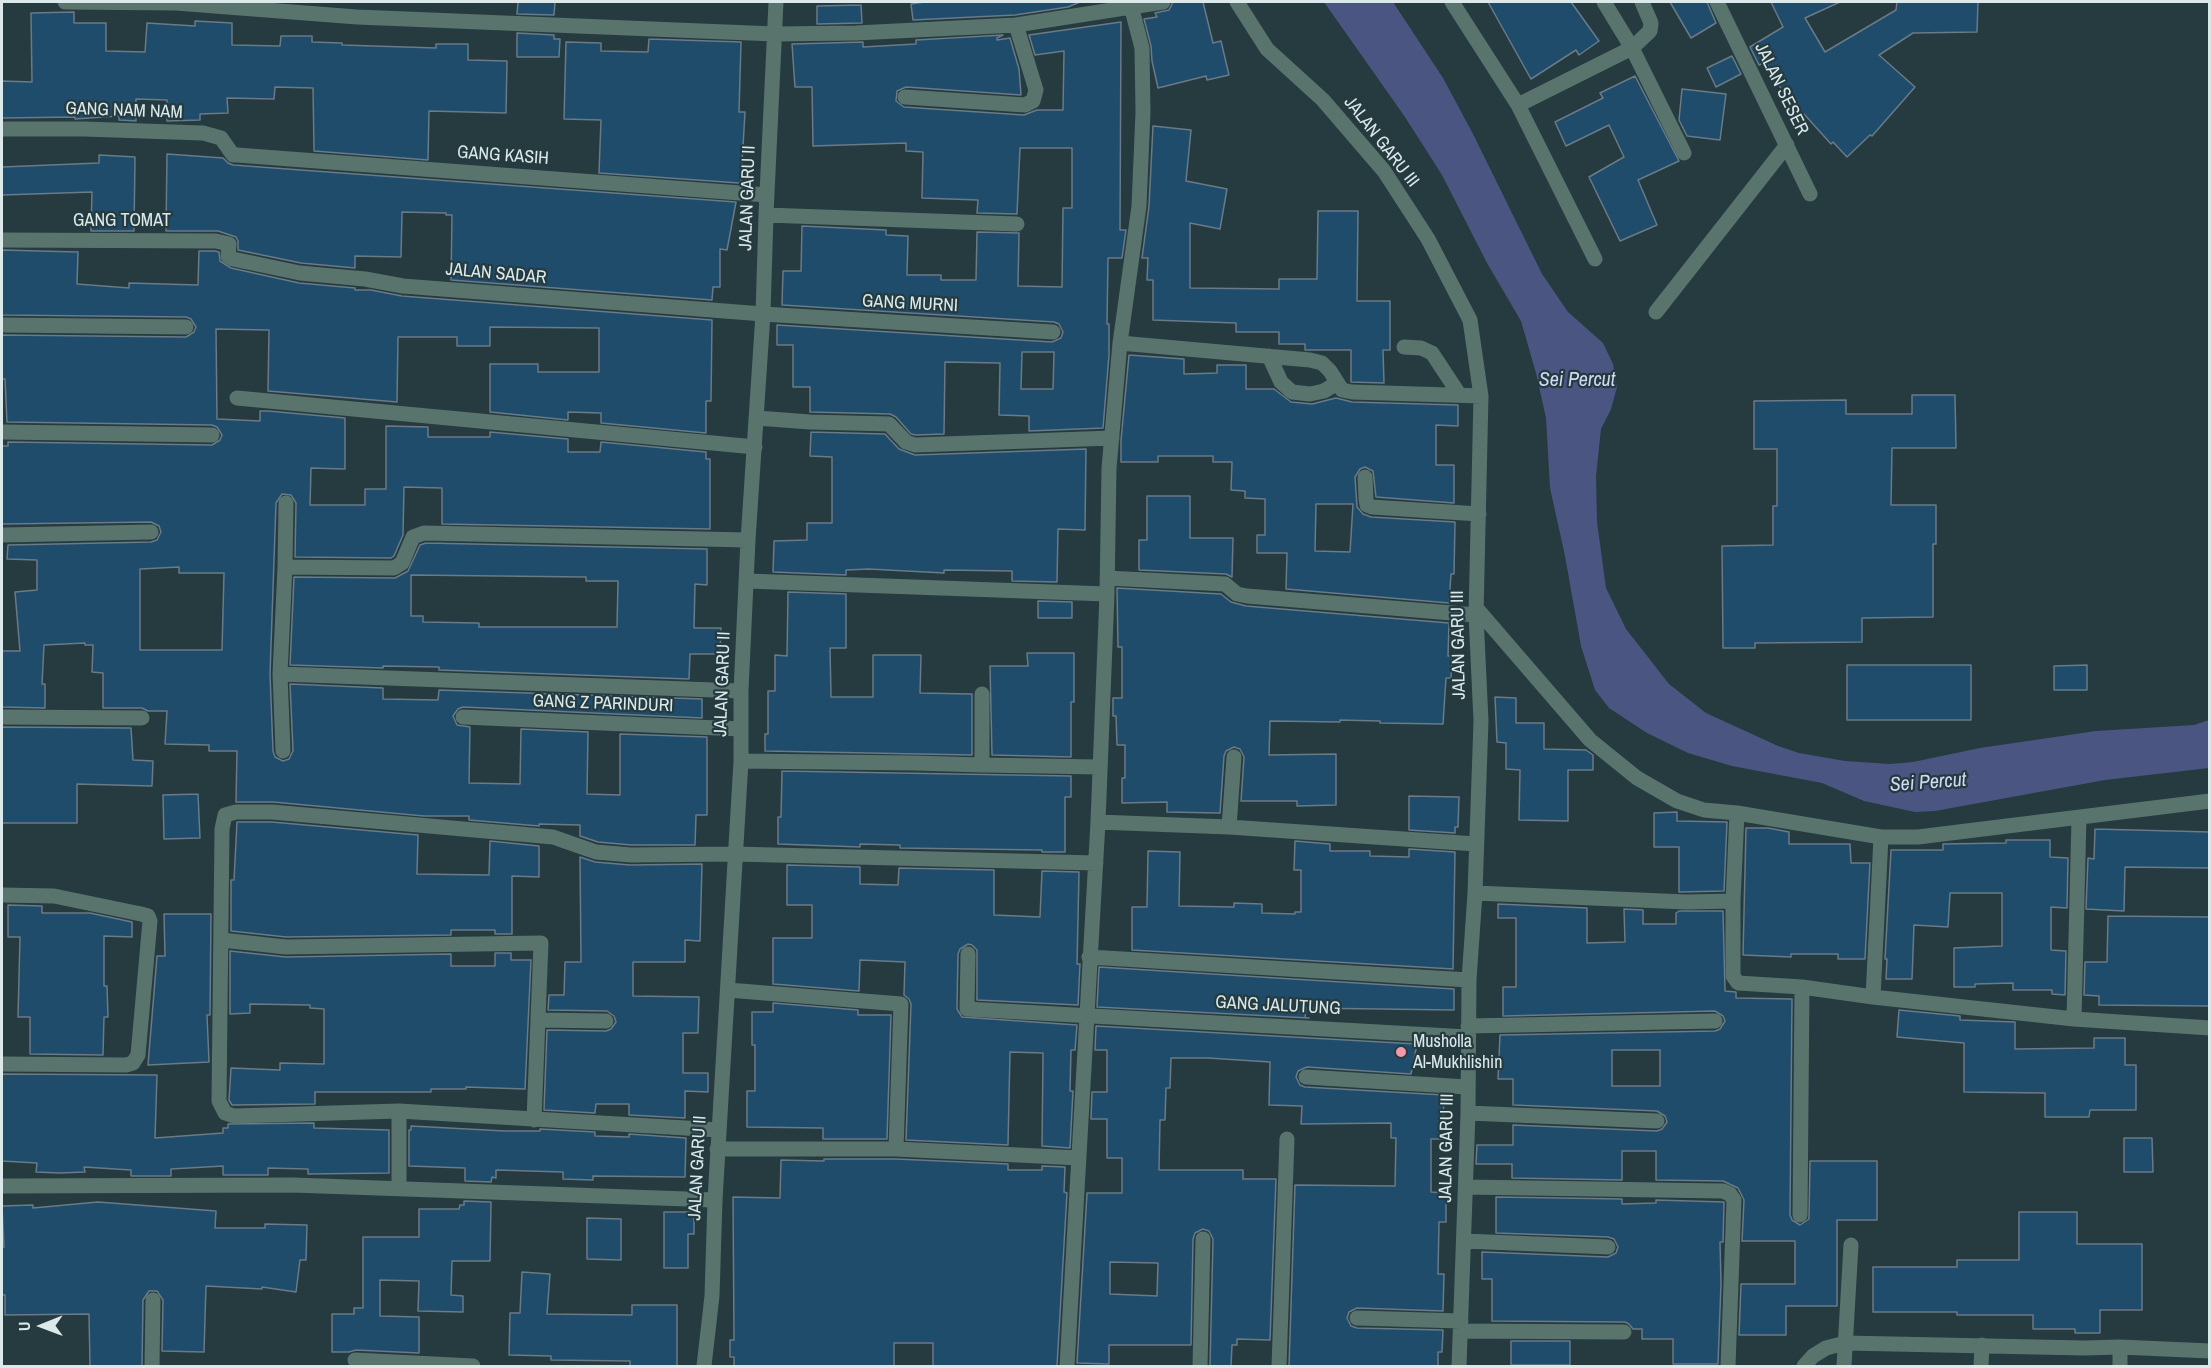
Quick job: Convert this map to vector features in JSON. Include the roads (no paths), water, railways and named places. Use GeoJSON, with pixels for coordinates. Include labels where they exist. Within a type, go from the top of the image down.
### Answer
{"type":"FeatureCollection","features":[{"type":"Feature","properties":{"kind":"street"},"geometry":{"type":"LineString","coordinates":[[65,2],[176,2],[357,18],[775,34],[856,33],[1016,25],[1131,4],[1163,2]]}},
{"type":"Feature","properties":{"kind":"street","name":"JALAN GARU II"},"geometry":{"type":"LineString","coordinates":[[704,1366],[712,1296],[717,1149],[741,761],[741,691],[748,540],[763,315],[776,2]]}},
{"type":"Feature","properties":{"kind":"street","name":"JALAN GARU III"},"geometry":{"type":"LineString","coordinates":[[1237,2],[1267,49],[1323,100],[1384,171],[1428,239],[1470,320],[1481,396],[1477,612],[1481,721],[1475,893],[1469,980],[1468,1113],[1459,1366]]}},
{"type":"Feature","properties":{"kind":"street"},"geometry":{"type":"LineString","coordinates":[[1452,2],[1518,105],[1595,259]]}},
{"type":"Feature","properties":{"kind":"street"},"geometry":{"type":"LineString","coordinates":[[1604,2],[1632,48],[1684,153]]}},
{"type":"Feature","properties":{"kind":"street"},"geometry":{"type":"LineString","coordinates":[[1518,105],[1632,48],[1650,31],[1651,23],[1642,2]]}},
{"type":"Feature","properties":{"kind":"street","name":"JALAN SESER"},"geometry":{"type":"LineString","coordinates":[[1717,2],[1810,194]]}},
{"type":"Feature","properties":{"kind":"street"},"geometry":{"type":"LineString","coordinates":[[1067,1366],[1101,767],[1110,468],[1120,343],[1139,206],[1143,112],[1142,48],[1131,4]]}},
{"type":"Feature","properties":{"kind":"street"},"geometry":{"type":"LineString","coordinates":[[905,97],[1025,105],[1034,101],[1036,90],[1016,25]]}},
{"type":"Feature","properties":{"kind":"street","name":"GANG NAM NAM"},"geometry":{"type":"LineString","coordinates":[[2,129],[203,133],[221,138],[233,154],[237,155]]}},
{"type":"Feature","properties":{"kind":"street"},"geometry":{"type":"LineString","coordinates":[[1656,312],[1787,145]]}},
{"type":"Feature","properties":{"kind":"street","name":"GANG KASIH"},"geometry":{"type":"LineString","coordinates":[[237,155],[767,195]]}},
{"type":"Feature","properties":{"kind":"street"},"geometry":{"type":"LineString","coordinates":[[766,215],[1017,224]]}},
{"type":"Feature","properties":{"kind":"street","name":"GANG TOMAT"},"geometry":{"type":"LineString","coordinates":[[2,240],[216,241],[229,244],[228,256]]}},
{"type":"Feature","properties":{"kind":"street","name":"JALAN SADAR"},"geometry":{"type":"LineString","coordinates":[[228,256],[300,273],[365,279],[403,286],[763,315]]}},
{"type":"Feature","properties":{"kind":"street","name":"GANG MURNI"},"geometry":{"type":"LineString","coordinates":[[763,315],[1053,332]]}},
{"type":"Feature","properties":{"kind":"street"},"geometry":{"type":"LineString","coordinates":[[2,325],[186,327]]}},
{"type":"Feature","properties":{"kind":"street"},"geometry":{"type":"LineString","coordinates":[[1120,343],[1310,360],[1322,363],[1342,390],[1352,392],[1481,396]]}},
{"type":"Feature","properties":{"kind":"street"},"geometry":{"type":"LineString","coordinates":[[1404,347],[1421,348],[1432,353],[1459,394]]}},
{"type":"Feature","properties":{"kind":"street"},"geometry":{"type":"LineString","coordinates":[[1269,356],[1281,382],[1292,392],[1310,394],[1324,391],[1337,383]]}},
{"type":"Feature","properties":{"kind":"street"},"geometry":{"type":"LineString","coordinates":[[237,398],[755,447]]}},
{"type":"Feature","properties":{"kind":"street"},"geometry":{"type":"LineString","coordinates":[[757,418],[889,424],[906,442],[915,445],[1112,438]]}},
{"type":"Feature","properties":{"kind":"street"},"geometry":{"type":"LineString","coordinates":[[2,432],[212,435]]}},
{"type":"Feature","properties":{"kind":"street"},"geometry":{"type":"LineString","coordinates":[[1365,477],[1367,505],[1372,507],[1479,514]]}},
{"type":"Feature","properties":{"kind":"street"},"geometry":{"type":"LineString","coordinates":[[282,751],[280,674],[286,503]]}},
{"type":"Feature","properties":{"kind":"street"},"geometry":{"type":"LineString","coordinates":[[2,535],[151,532]]}},
{"type":"Feature","properties":{"kind":"street"},"geometry":{"type":"LineString","coordinates":[[285,567],[394,568],[402,563],[413,537],[424,533],[748,540]]}},
{"type":"Feature","properties":{"kind":"street"},"geometry":{"type":"LineString","coordinates":[[747,581],[1107,586],[1225,584],[1237,594],[1247,596],[1477,612],[1590,741],[1637,778],[1677,801],[1704,810],[1737,813],[1881,837],[1918,837],[2210,801]]}},
{"type":"Feature","properties":{"kind":"street"},"geometry":{"type":"LineString","coordinates":[[280,674],[741,691]]}},
{"type":"Feature","properties":{"kind":"street"},"geometry":{"type":"LineString","coordinates":[[982,694],[982,765]]}},
{"type":"Feature","properties":{"kind":"street"},"geometry":{"type":"LineString","coordinates":[[2,717],[142,718]]}},
{"type":"Feature","properties":{"kind":"street","name":"GANG Z PARINDURI"},"geometry":{"type":"LineString","coordinates":[[463,717],[741,729]]}},
{"type":"Feature","properties":{"kind":"street"},"geometry":{"type":"LineString","coordinates":[[1229,827],[1234,757]]}},
{"type":"Feature","properties":{"kind":"street"},"geometry":{"type":"LineString","coordinates":[[741,761],[1101,767]]}},
{"type":"Feature","properties":{"kind":"street"},"geometry":{"type":"LineString","coordinates":[[719,1130],[399,1111],[234,1116],[225,1113],[219,1101],[223,820],[225,815],[236,812],[272,812],[553,837],[596,852],[613,854],[734,854],[1096,863]]}},
{"type":"Feature","properties":{"kind":"street"},"geometry":{"type":"LineString","coordinates":[[1737,813],[1733,901],[1733,976],[1738,983],[1802,987],[2074,1019],[2210,1028]]}},
{"type":"Feature","properties":{"kind":"street"},"geometry":{"type":"LineString","coordinates":[[2074,1019],[2079,818]]}},
{"type":"Feature","properties":{"kind":"street"},"geometry":{"type":"LineString","coordinates":[[1098,822],[1229,827],[1476,843]]}},
{"type":"Feature","properties":{"kind":"street"},"geometry":{"type":"LineString","coordinates":[[1873,997],[1881,837]]}},
{"type":"Feature","properties":{"kind":"street"},"geometry":{"type":"LineString","coordinates":[[1475,893],[1686,902],[1733,901]]}},
{"type":"Feature","properties":{"kind":"street"},"geometry":{"type":"LineString","coordinates":[[2,895],[54,896],[141,914],[148,916],[150,921],[138,1055],[133,1063],[126,1065],[2,1064]]}},
{"type":"Feature","properties":{"kind":"street"},"geometry":{"type":"LineString","coordinates":[[222,940],[286,947],[541,943],[534,1120]]}},
{"type":"Feature","properties":{"kind":"street","name":"GANG JALUTUNG"},"geometry":{"type":"LineString","coordinates":[[968,954],[967,1009],[1468,1031],[1715,1021]]}},
{"type":"Feature","properties":{"kind":"street"},"geometry":{"type":"LineString","coordinates":[[1089,957],[1469,980]]}},
{"type":"Feature","properties":{"kind":"street"},"geometry":{"type":"LineString","coordinates":[[1800,1215],[1802,987]]}},
{"type":"Feature","properties":{"kind":"street"},"geometry":{"type":"LineString","coordinates":[[728,990],[901,1004],[896,1149]]}},
{"type":"Feature","properties":{"kind":"street"},"geometry":{"type":"LineString","coordinates":[[538,1020],[606,1022]]}},
{"type":"Feature","properties":{"kind":"street"},"geometry":{"type":"LineString","coordinates":[[1306,1077],[1467,1087]]}},
{"type":"Feature","properties":{"kind":"street"},"geometry":{"type":"LineString","coordinates":[[399,1111],[399,1188]]}},
{"type":"Feature","properties":{"kind":"street"},"geometry":{"type":"LineString","coordinates":[[1468,1113],[1657,1120]]}},
{"type":"Feature","properties":{"kind":"street"},"geometry":{"type":"LineString","coordinates":[[1279,1366],[1287,1139]]}},
{"type":"Feature","properties":{"kind":"street"},"geometry":{"type":"LineString","coordinates":[[717,1149],[896,1149],[1079,1158]]}},
{"type":"Feature","properties":{"kind":"street"},"geometry":{"type":"LineString","coordinates":[[2,1186],[293,1185],[715,1200]]}},
{"type":"Feature","properties":{"kind":"street"},"geometry":{"type":"LineString","coordinates":[[1466,1187],[1723,1191],[1730,1194],[1734,1200],[1728,1366]]}},
{"type":"Feature","properties":{"kind":"street"},"geometry":{"type":"LineString","coordinates":[[1200,1366],[1203,1239]]}},
{"type":"Feature","properties":{"kind":"street"},"geometry":{"type":"LineString","coordinates":[[1464,1241],[1608,1247]]}},
{"type":"Feature","properties":{"kind":"street"},"geometry":{"type":"LineString","coordinates":[[1844,1366],[1851,1245]]}},
{"type":"Feature","properties":{"kind":"street"},"geometry":{"type":"LineString","coordinates":[[152,1366],[153,1300]]}},
{"type":"Feature","properties":{"kind":"street"},"geometry":{"type":"LineString","coordinates":[[1357,1318],[1461,1326],[1624,1332]]}},
{"type":"Feature","properties":{"kind":"street"},"geometry":{"type":"LineString","coordinates":[[1804,1366],[1813,1356],[1826,1348],[1845,1343],[2210,1350]]}},
{"type":"Feature","properties":{"kind":"street"},"geometry":{"type":"LineString","coordinates":[[1981,1366],[1982,1345]]}},
{"type":"Feature","properties":{"kind":"street"},"geometry":{"type":"LineString","coordinates":[[2120,1347],[2120,1366]]}},
{"type":"Feature","properties":{"kind":"street"},"geometry":{"type":"LineString","coordinates":[[355,1360],[473,1366]]}},
{"type":"Feature","properties":{"kind":"water","name":"Sei Percut"},"geometry":{"type":"Polygon","coordinates":[[[1324,2],[1393,2],[1443,78],[1542,274],[1568,312],[1603,343],[1613,364],[1617,387],[1611,409],[1601,429],[1596,476],[1597,522],[1606,588],[1626,629],[1669,684],[1706,713],[1778,746],[1799,753],[1845,761],[1890,764],[1913,762],[1980,748],[2096,731],[2194,725],[2209,720],[2209,768],[2105,780],[1935,811],[1915,812],[1864,801],[1822,783],[1732,766],[1688,753],[1647,733],[1609,708],[1595,690],[1581,646],[1550,488],[1546,418],[1521,321],[1487,263],[1442,175],[1405,117],[1324,2]]]}},
{"type":"Feature","properties":{"kind":"place","name":"Musholla Al-Mukhlishin"},"geometry":{"type":"Point","coordinates":[1401,1052]}}]}
